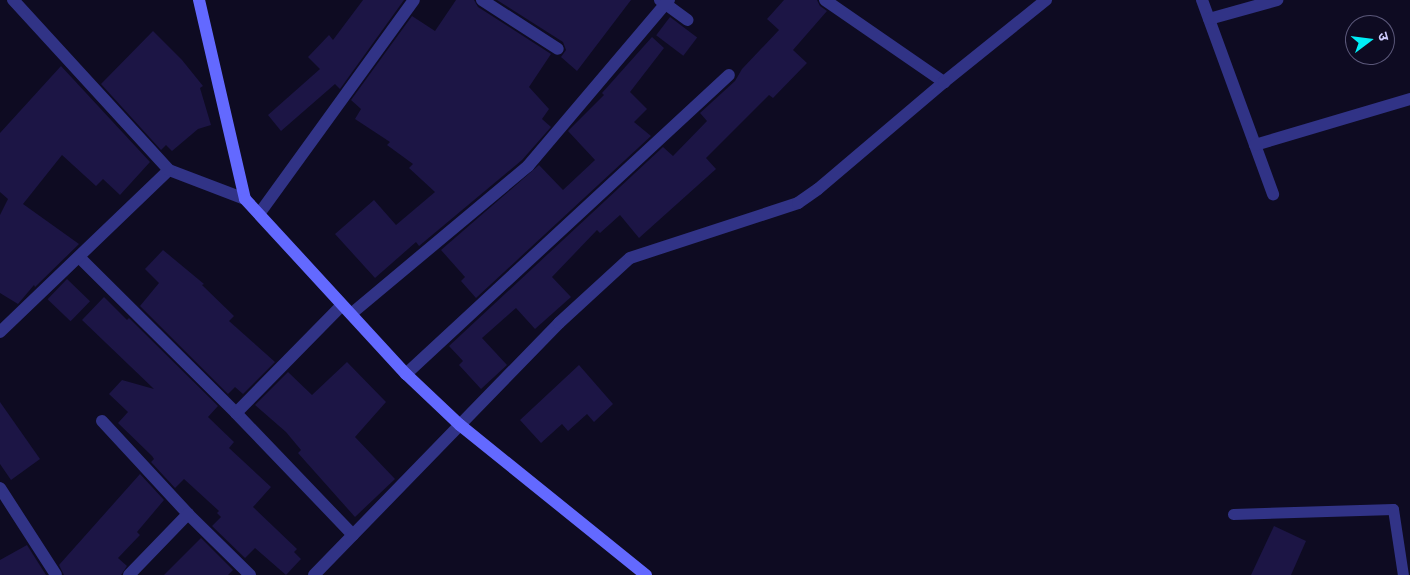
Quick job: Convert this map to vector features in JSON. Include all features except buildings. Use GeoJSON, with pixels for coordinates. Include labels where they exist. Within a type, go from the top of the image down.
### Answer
{"type":"FeatureCollection","features":[{"type":"Feature","properties":{"kind":"street"},"geometry":{"type":"LineString","coordinates":[[13,0],[169,170],[245,199],[406,374],[460,425],[646,575]]}},
{"type":"Feature","properties":{"kind":"street"},"geometry":{"type":"LineString","coordinates":[[199,0],[245,199]]}},
{"type":"Feature","properties":{"kind":"street"},"geometry":{"type":"LineString","coordinates":[[259,214],[414,0]]}},
{"type":"Feature","properties":{"kind":"street"},"geometry":{"type":"LineString","coordinates":[[482,0],[558,49]]}},
{"type":"Feature","properties":{"kind":"street"},"geometry":{"type":"LineString","coordinates":[[825,0],[944,82]]}},
{"type":"Feature","properties":{"kind":"street"},"geometry":{"type":"LineString","coordinates":[[314,575],[559,322],[630,258],[798,202],[818,189],[944,82],[1046,0]]}},
{"type":"Feature","properties":{"kind":"street"},"geometry":{"type":"LineString","coordinates":[[1202,0],[1272,194]]}},
{"type":"Feature","properties":{"kind":"street"},"geometry":{"type":"LineString","coordinates":[[1209,19],[1277,0]]}},
{"type":"Feature","properties":{"kind":"street"},"geometry":{"type":"LineString","coordinates":[[352,314],[528,166],[665,2],[688,20]]}},
{"type":"Feature","properties":{"kind":"street"},"geometry":{"type":"LineString","coordinates":[[406,374],[729,75]]}},
{"type":"Feature","properties":{"kind":"street"},"geometry":{"type":"LineString","coordinates":[[1255,145],[1410,99]]}},
{"type":"Feature","properties":{"kind":"street"},"geometry":{"type":"LineString","coordinates":[[1,331],[169,170]]}},
{"type":"Feature","properties":{"kind":"street"},"geometry":{"type":"LineString","coordinates":[[79,257],[236,413],[352,535]]}},
{"type":"Feature","properties":{"kind":"street"},"geometry":{"type":"LineString","coordinates":[[236,413],[342,305]]}},
{"type":"Feature","properties":{"kind":"street"},"geometry":{"type":"LineString","coordinates":[[102,421],[188,514],[250,575]]}},
{"type":"Feature","properties":{"kind":"street"},"geometry":{"type":"LineString","coordinates":[[0,488],[56,575]]}},
{"type":"Feature","properties":{"kind":"street"},"geometry":{"type":"LineString","coordinates":[[129,575],[188,514]]}},
{"type":"Feature","properties":{"kind":"lane"},"geometry":{"type":"LineString","coordinates":[[1234,514],[1393,509],[1403,575]]}}]}
